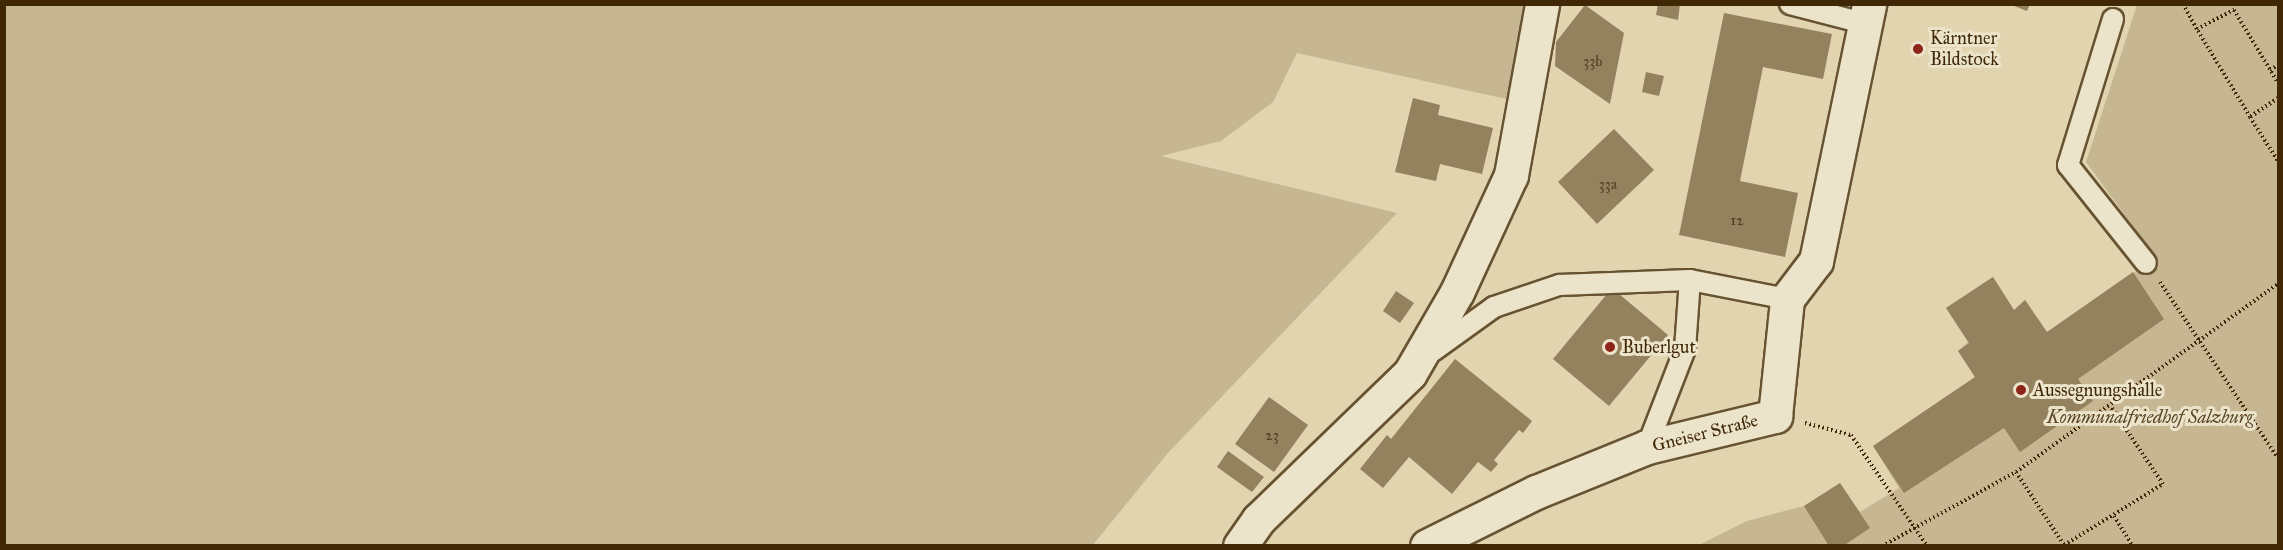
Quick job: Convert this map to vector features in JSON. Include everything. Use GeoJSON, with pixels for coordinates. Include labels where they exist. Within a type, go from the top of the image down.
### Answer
{"type":"FeatureCollection","features":[{"type":"Feature","properties":{"kind":"street"},"geometry":{"type":"LineString","coordinates":[[1240,546],[1258,520],[1410,373],[1457,292],[1511,175],[1542,4]]}},
{"type":"Feature","properties":{"kind":"street"},"geometry":{"type":"LineString","coordinates":[[1788,299],[1816,261],[1866,14]]}},
{"type":"Feature","properties":{"kind":"street","name":"Gneiser Straße"},"geometry":{"type":"LineString","coordinates":[[1427,546],[1536,492],[1647,447],[1775,416],[1788,299]]}},
{"type":"Feature","properties":{"kind":"lane"},"geometry":{"type":"LineString","coordinates":[[1790,4],[1866,14]]}},
{"type":"Feature","properties":{"kind":"lane"},"geometry":{"type":"LineString","coordinates":[[2113,19],[2068,165],[2146,263]]}},
{"type":"Feature","properties":{"kind":"lane"},"geometry":{"type":"LineString","coordinates":[[1410,373],[1448,337],[1494,306],[1559,285],[1690,280],[1788,299]]}},
{"type":"Feature","properties":{"kind":"lane"},"geometry":{"type":"LineString","coordinates":[[1647,447],[1685,349],[1690,280]]}},
{"type":"Feature","properties":{"kind":"path"},"geometry":{"type":"LineString","coordinates":[[2183,4],[2278,161]]}},
{"type":"Feature","properties":{"kind":"path"},"geometry":{"type":"LineString","coordinates":[[2197,29],[2234,10],[2278,83]]}},
{"type":"Feature","properties":{"kind":"path"},"geometry":{"type":"LineString","coordinates":[[2270,70],[2278,65]]}},
{"type":"Feature","properties":{"kind":"path"},"geometry":{"type":"LineString","coordinates":[[2250,117],[2278,98]]}},
{"type":"Feature","properties":{"kind":"path"},"geometry":{"type":"LineString","coordinates":[[2146,263],[2278,458]]}},
{"type":"Feature","properties":{"kind":"path"},"geometry":{"type":"LineString","coordinates":[[1882,546],[1914,526],[2016,472],[2111,407],[2278,284]]}},
{"type":"Feature","properties":{"kind":"path"},"geometry":{"type":"LineString","coordinates":[[2016,472],[2064,545],[2163,484],[2111,407]]}},
{"type":"Feature","properties":{"kind":"path"},"geometry":{"type":"LineString","coordinates":[[1775,416],[1851,435],[1927,546]]}},
{"type":"Feature","properties":{"kind":"path"},"geometry":{"type":"LineString","coordinates":[[2114,516],[2133,546]]}},
{"type":"Feature","properties":{"kind":"green space"},"geometry":{"type":"Polygon","coordinates":[[[4,5],[1530,5],[1511,100],[1297,53],[1273,102],[1221,141],[1161,156],[1397,213],[1167,454],[1092,546],[5,545],[4,5]]]}},
{"type":"Feature","properties":{"kind":"green space","name":"Kommunalfriedhof Salzburg"},"geometry":{"type":"Polygon","coordinates":[[[2137,5],[2278,5],[2278,545],[1697,546],[1747,521],[1804,506],[1840,483],[1860,512],[1899,488],[1873,446],[1975,377],[1958,351],[1968,342],[1946,308],[1993,277],[2014,310],[2025,300],[2047,332],[2156,258],[2086,162],[2137,5]]]}},
{"type":"Feature","properties":{"kind":"building"},"geometry":{"type":"Polygon","coordinates":[[[1658,4],[1680,4],[1678,20],[1656,15],[1658,4]]]}},
{"type":"Feature","properties":{"kind":"building"},"geometry":{"type":"Polygon","coordinates":[[[2009,4],[2030,4],[2027,11],[2009,4]]]}},
{"type":"Feature","properties":{"kind":"building"},"geometry":{"type":"Polygon","coordinates":[[[1585,5],[1624,33],[1610,104],[1555,66],[1556,42],[1585,5]]]}},
{"type":"Feature","properties":{"kind":"building"},"geometry":{"type":"Polygon","coordinates":[[[1724,13],[1832,34],[1823,79],[1763,67],[1740,181],[1798,193],[1785,257],[1679,235],[1724,13]]]}},
{"type":"Feature","properties":{"kind":"building"},"geometry":{"type":"Polygon","coordinates":[[[1646,72],[1664,76],[1659,96],[1642,92],[1646,72]]]}},
{"type":"Feature","properties":{"kind":"building"},"geometry":{"type":"Polygon","coordinates":[[[1413,98],[1440,105],[1438,115],[1493,128],[1482,174],[1440,164],[1436,181],[1395,172],[1413,98]]]}},
{"type":"Feature","properties":{"kind":"building"},"geometry":{"type":"Polygon","coordinates":[[[1614,129],[1654,170],[1597,224],[1558,182],[1614,129]]]}},
{"type":"Feature","properties":{"kind":"building","name":"Aussegnungshalle"},"geometry":{"type":"Polygon","coordinates":[[[2133,272],[2164,319],[2078,379],[2093,401],[2020,452],[2004,428],[1904,493],[1873,446],[1975,377],[1958,351],[1969,343],[1946,308],[1993,277],[2014,310],[2025,300],[2047,332],[2133,272]]]}},
{"type":"Feature","properties":{"kind":"building","name":"Buberlgut"},"geometry":{"type":"Polygon","coordinates":[[[1612,288],[1668,335],[1609,406],[1553,359],[1612,288]]]}},
{"type":"Feature","properties":{"kind":"building"},"geometry":{"type":"Polygon","coordinates":[[[1396,291],[1414,303],[1400,323],[1383,311],[1396,291]]]}},
{"type":"Feature","properties":{"kind":"building"},"geometry":{"type":"Polygon","coordinates":[[[1455,359],[1532,421],[1523,433],[1519,430],[1494,460],[1498,464],[1491,472],[1478,462],[1452,494],[1409,457],[1383,488],[1360,469],[1387,435],[1391,439],[1455,359]]]}},
{"type":"Feature","properties":{"kind":"building"},"geometry":{"type":"Polygon","coordinates":[[[1269,397],[1308,425],[1274,472],[1235,444],[1269,397]]]}},
{"type":"Feature","properties":{"kind":"building"},"geometry":{"type":"Polygon","coordinates":[[[1228,451],[1264,477],[1252,492],[1217,467],[1228,451]]]}},
{"type":"Feature","properties":{"kind":"building"},"geometry":{"type":"Polygon","coordinates":[[[1840,483],[1870,528],[1843,546],[1829,546],[1804,506],[1840,483]]]}},
{"type":"Feature","properties":{"kind":"place","name":"Kärntner Bildstock"},"geometry":{"type":"Point","coordinates":[1918,49]}},
{"type":"Feature","properties":{"kind":"place","name":"Buberlgut"},"geometry":{"type":"Point","coordinates":[1610,347]}},
{"type":"Feature","properties":{"kind":"place","name":"Aussegnungshalle"},"geometry":{"type":"Point","coordinates":[2021,390]}}]}
